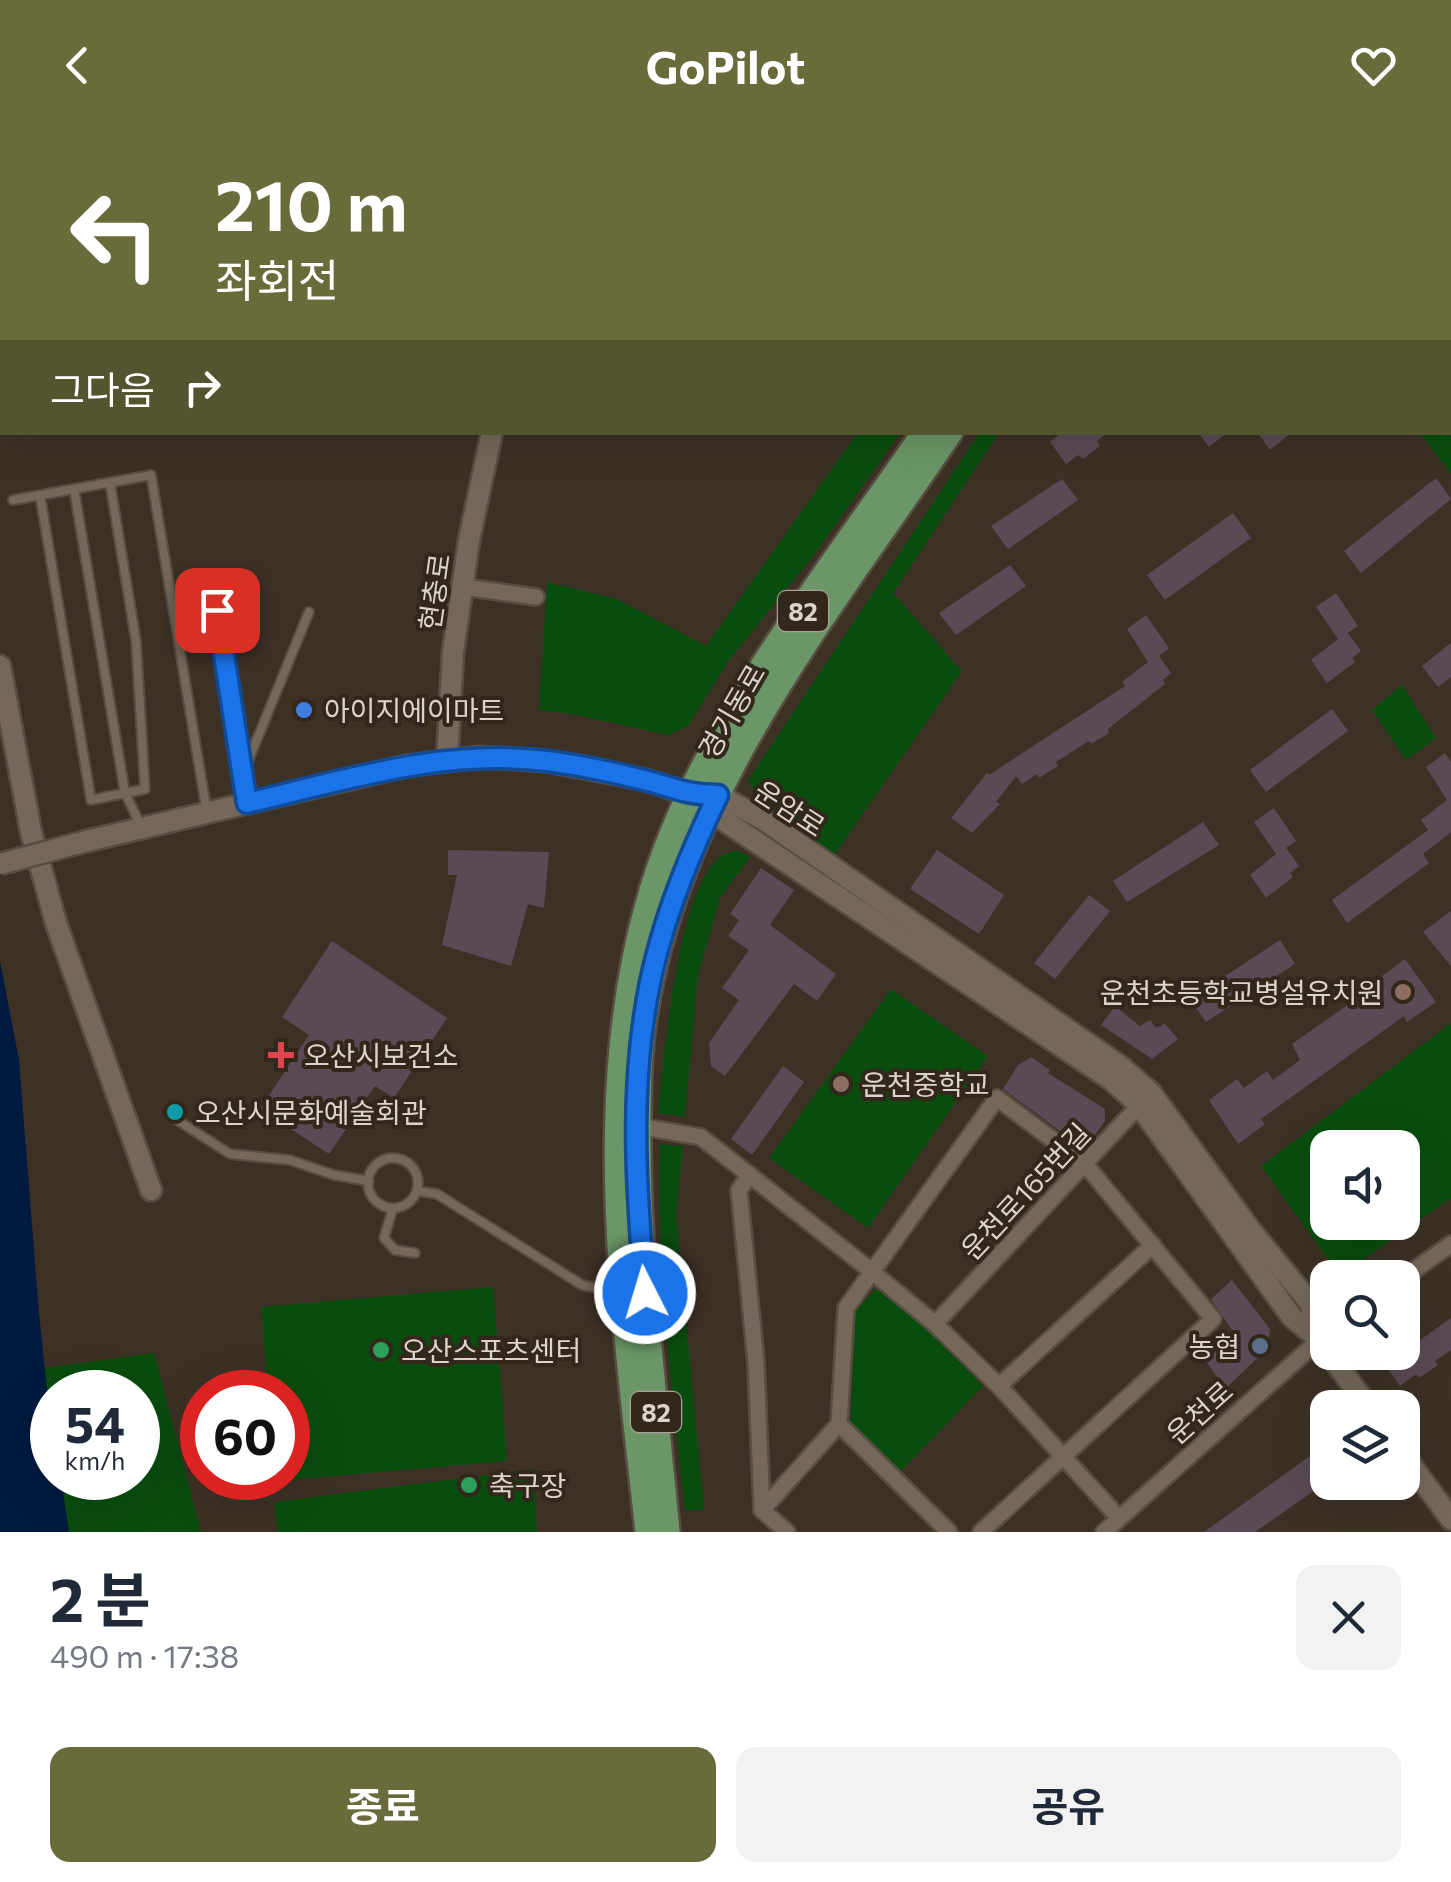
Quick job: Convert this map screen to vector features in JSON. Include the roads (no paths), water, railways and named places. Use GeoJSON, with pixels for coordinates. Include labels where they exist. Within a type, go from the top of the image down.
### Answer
{"type":"FeatureCollection","features":[{"type":"Feature","properties":{"kind":"main road","name":"경기동로"},"geometry":{"type":"LineString","coordinates":[[668,1532],[618,1170],[626,1026],[644,918],[663,858],[723,731],[924,435]]}},
{"type":"Feature","properties":{"kind":"main road","name":"경기동로"},"geometry":{"type":"LineString","coordinates":[[648,1532],[634,1293],[644,1012],[656,958],[672,902],[713,804],[767,705],[948,435]]}},
{"type":"Feature","properties":{"kind":"street","name":"현충로"},"geometry":{"type":"LineString","coordinates":[[447,760],[462,587],[491,435]]}},
{"type":"Feature","properties":{"kind":"street"},"geometry":{"type":"LineString","coordinates":[[462,587],[536,598]]}},
{"type":"Feature","properties":{"kind":"street"},"geometry":{"type":"LineString","coordinates":[[0,666],[31,832],[51,905],[151,1190]]}},
{"type":"Feature","properties":{"kind":"street"},"geometry":{"type":"LineString","coordinates":[[0,864],[406,766],[447,760],[546,760],[647,780],[690,795]]}},
{"type":"Feature","properties":{"kind":"street","name":"운암로"},"geometry":{"type":"LineString","coordinates":[[690,795],[713,804],[746,833],[1145,1099],[1292,1316],[1310,1331]]}},
{"type":"Feature","properties":{"kind":"street"},"geometry":{"type":"LineString","coordinates":[[762,1510],[839,1424],[846,1308],[997,1098],[1085,1164],[1213,1319],[981,1532]]}},
{"type":"Feature","properties":{"kind":"street","name":"운천로165번길"},"geometry":{"type":"LineString","coordinates":[[935,1324],[1145,1099]]}},
{"type":"Feature","properties":{"kind":"street"},"geometry":{"type":"LineString","coordinates":[[638,1126],[701,1137],[870,1270],[935,1324],[999,1386],[1119,1518]]}},
{"type":"Feature","properties":{"kind":"street"},"geometry":{"type":"LineString","coordinates":[[750,1175],[739,1190],[756,1362],[762,1510],[787,1532]]}},
{"type":"Feature","properties":{"kind":"street"},"geometry":{"type":"LineString","coordinates":[[999,1386],[1152,1244]]}},
{"type":"Feature","properties":{"kind":"street"},"geometry":{"type":"LineString","coordinates":[[1420,1266],[1451,1244]]}},
{"type":"Feature","properties":{"kind":"street","name":"운천로"},"geometry":{"type":"LineString","coordinates":[[1104,1532],[1310,1356]]}},
{"type":"Feature","properties":{"kind":"street"},"geometry":{"type":"LineString","coordinates":[[839,1424],[949,1532]]}},
{"type":"Feature","properties":{"kind":"street"},"geometry":{"type":"LineString","coordinates":[[1420,1477],[1451,1519]]}},
{"type":"Feature","properties":{"kind":"lane"},"geometry":{"type":"LineString","coordinates":[[13,500],[151,475],[207,813]]}},
{"type":"Feature","properties":{"kind":"lane"},"geometry":{"type":"LineString","coordinates":[[40,495],[91,800],[146,789],[136,640],[110,482]]}},
{"type":"Feature","properties":{"kind":"lane"},"geometry":{"type":"LineString","coordinates":[[74,489],[126,793],[142,828]]}},
{"type":"Feature","properties":{"kind":"lane"},"geometry":{"type":"LineString","coordinates":[[217,610],[247,803]]}},
{"type":"Feature","properties":{"kind":"lane"},"geometry":{"type":"LineString","coordinates":[[242,775],[309,612]]}},
{"type":"Feature","properties":{"kind":"lane"},"geometry":{"type":"LineString","coordinates":[[177,1120],[230,1154],[290,1160],[334,1175],[369,1181]]}},
{"type":"Feature","properties":{"kind":"lane"},"geometry":{"type":"LineString","coordinates":[[401,1160],[417,1176],[417,1192],[406,1204],[394,1208],[375,1200],[369,1181],[379,1163],[401,1160]]}},
{"type":"Feature","properties":{"kind":"lane"},"geometry":{"type":"LineString","coordinates":[[417,1192],[436,1194],[582,1284],[634,1293]]}},
{"type":"Feature","properties":{"kind":"lane"},"geometry":{"type":"LineString","coordinates":[[394,1208],[384,1238],[395,1250],[415,1253]]}},
{"type":"Feature","properties":{"kind":"water"},"geometry":{"type":"Polygon","coordinates":[[[0,961],[19,1060],[45,1370],[30,1370],[30,1500],[64,1500],[69,1532],[0,1532],[0,961]]]}},
{"type":"Feature","properties":{"kind":"place","name":"아이지에이마트"},"geometry":{"type":"Point","coordinates":[304,710]}},
{"type":"Feature","properties":{"kind":"place","name":"운천초등학교병설유치원"},"geometry":{"type":"Point","coordinates":[1403,992]}},
{"type":"Feature","properties":{"kind":"place","name":"오산시보건소"},"geometry":{"type":"Point","coordinates":[281,1055]}},
{"type":"Feature","properties":{"kind":"place","name":"운천중학교"},"geometry":{"type":"Point","coordinates":[841,1084]}},
{"type":"Feature","properties":{"kind":"place","name":"오산시문화예술회관"},"geometry":{"type":"Point","coordinates":[175,1112]}},
{"type":"Feature","properties":{"kind":"place","name":"농협"},"geometry":{"type":"Point","coordinates":[1260,1346]}},
{"type":"Feature","properties":{"kind":"place","name":"오산스포츠센터"},"geometry":{"type":"Point","coordinates":[381,1350]}},
{"type":"Feature","properties":{"kind":"place","name":"축구장"},"geometry":{"type":"Point","coordinates":[469,1485]}}]}
